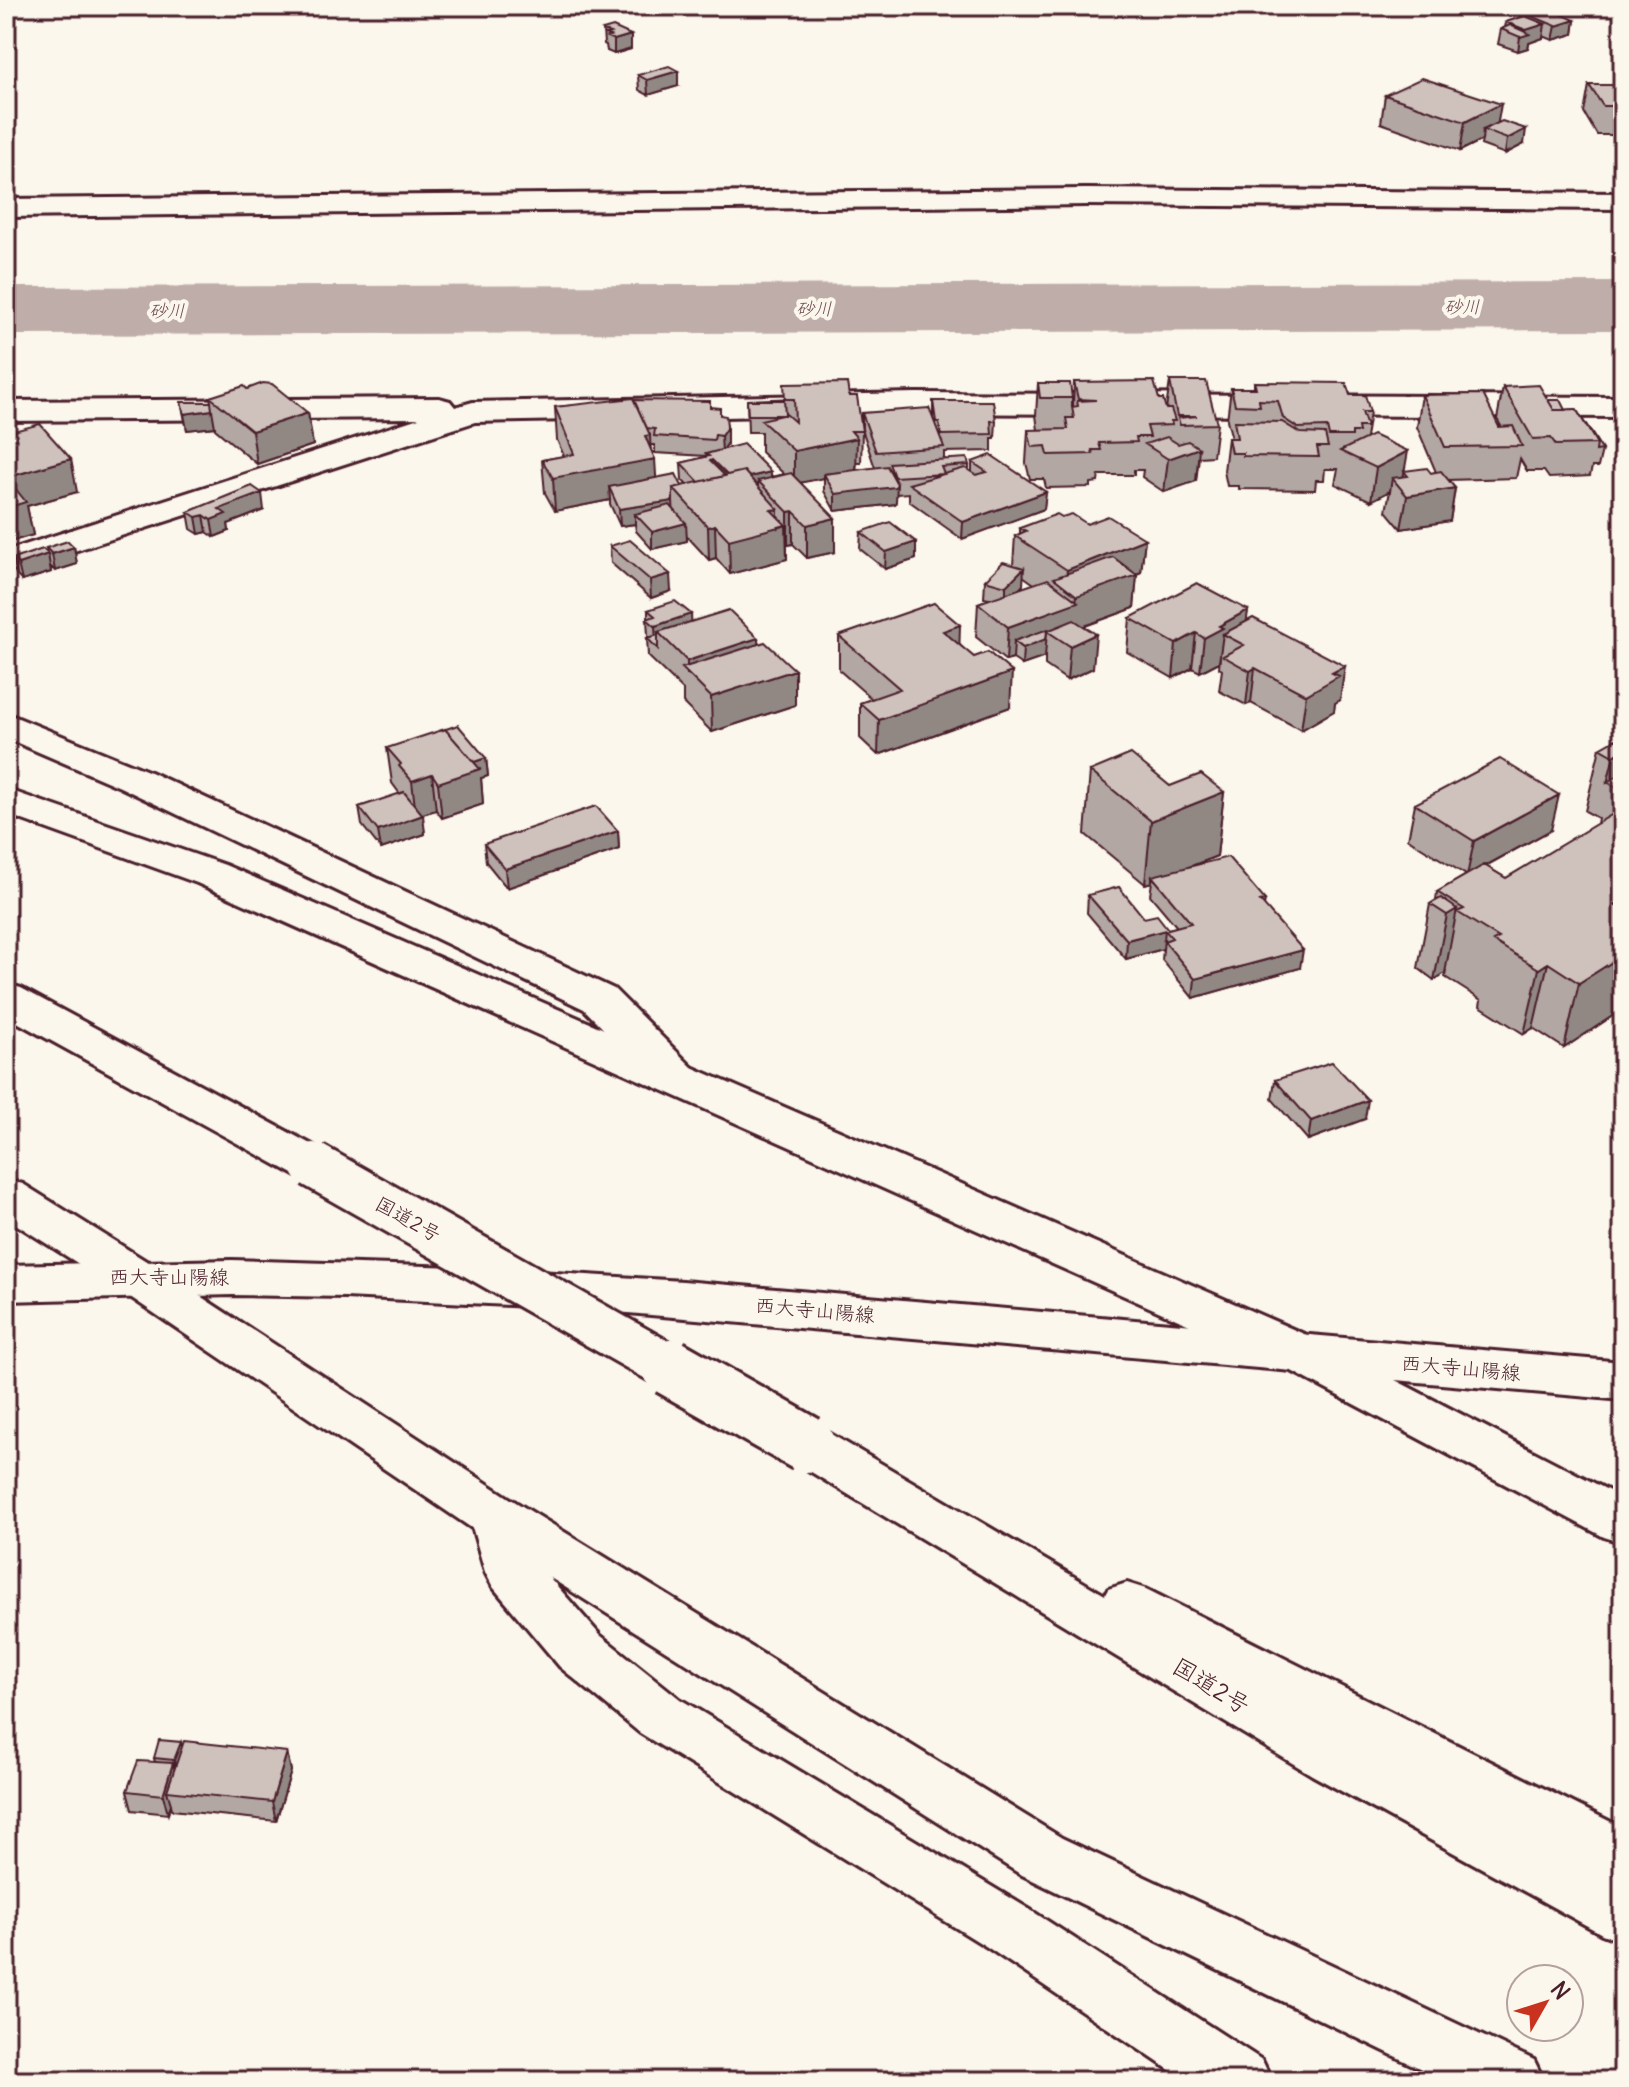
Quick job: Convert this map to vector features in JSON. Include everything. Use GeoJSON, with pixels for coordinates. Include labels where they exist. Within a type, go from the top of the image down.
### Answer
{"type":"FeatureCollection","features":[{"type":"Feature","properties":{"kind":"main road"},"geometry":{"type":"LineString","coordinates":[[6,208],[1086,197],[1623,201]]}},
{"type":"Feature","properties":{"kind":"main road"},"geometry":{"type":"LineString","coordinates":[[6,411],[447,408],[473,412],[916,403],[1623,407]]}},
{"type":"Feature","properties":{"kind":"main road"},"geometry":{"type":"LineString","coordinates":[[6,562],[473,412]]}},
{"type":"Feature","properties":{"kind":"main road"},"geometry":{"type":"LineString","coordinates":[[6,724],[134,779],[599,999],[676,1077]]}},
{"type":"Feature","properties":{"kind":"main road"},"geometry":{"type":"LineString","coordinates":[[6,801],[211,874],[1302,1354],[1623,1522]]}},
{"type":"Feature","properties":{"kind":"main road","name":"国道2号"},"geometry":{"type":"LineString","coordinates":[[6,998],[313,1165],[806,1444],[1332,1758],[1623,1915]]}},
{"type":"Feature","properties":{"kind":"main road"},"geometry":{"type":"LineString","coordinates":[[6,1196],[134,1276],[495,1516],[1041,1856],[1512,2081]]}},
{"type":"Feature","properties":{"kind":"main road","name":"西大寺山陽線"},"geometry":{"type":"LineString","coordinates":[[6,1283],[134,1276],[399,1280],[652,1296],[1623,1381]]}},
{"type":"Feature","properties":{"kind":"main road","name":"国道2号"},"geometry":{"type":"LineString","coordinates":[[806,1444],[1623,1857]]}},
{"type":"Feature","properties":{"kind":"main road"},"geometry":{"type":"LineString","coordinates":[[495,1516],[512,1572],[580,1651],[660,1716],[1008,1928],[1240,2081]]}},
{"type":"Feature","properties":{"kind":"building"},"geometry":{"type":"Polygon","coordinates":[[[1548,8],[1575,20],[1556,26],[1522,12],[1548,8]]]}},
{"type":"Feature","properties":{"kind":"building"},"geometry":{"type":"Polygon","coordinates":[[[1525,16],[1545,24],[1526,30],[1506,22],[1525,16]]]}},
{"type":"Feature","properties":{"kind":"building"},"geometry":{"type":"Polygon","coordinates":[[[1510,25],[1530,34],[1520,37],[1501,29],[1510,25]]]}},
{"type":"Feature","properties":{"kind":"building"},"geometry":{"type":"Polygon","coordinates":[[[613,27],[631,35],[614,40],[607,37],[610,36],[605,34],[610,33],[603,30],[613,27]]]}},
{"type":"Feature","properties":{"kind":"building"},"geometry":{"type":"Polygon","coordinates":[[[669,66],[678,71],[647,80],[638,75],[669,66]]]}},
{"type":"Feature","properties":{"kind":"building"},"geometry":{"type":"Polygon","coordinates":[[[1422,78],[1501,104],[1465,122],[1385,95],[1422,78]]]}},
{"type":"Feature","properties":{"kind":"building"},"geometry":{"type":"Polygon","coordinates":[[[1589,85],[1623,85],[1623,106],[1603,106],[1589,85]]]}},
{"type":"Feature","properties":{"kind":"building"},"geometry":{"type":"Polygon","coordinates":[[[1502,121],[1526,129],[1507,139],[1483,130],[1502,121]]]}},
{"type":"Feature","properties":{"kind":"building"},"geometry":{"type":"Polygon","coordinates":[[[1154,381],[1159,399],[1163,399],[1166,409],[1171,409],[1175,421],[1171,421],[1172,425],[1147,426],[1150,437],[1136,437],[1137,442],[1099,443],[1101,450],[1092,450],[1093,454],[1048,455],[1046,446],[1032,447],[1028,430],[1068,429],[1066,418],[1074,418],[1072,407],[1078,406],[1077,401],[1096,400],[1078,399],[1074,382],[1154,381]]]}},
{"type":"Feature","properties":{"kind":"building"},"geometry":{"type":"Polygon","coordinates":[[[1170,381],[1206,381],[1217,424],[1180,425],[1178,418],[1197,416],[1177,416],[1170,381]]]}},
{"type":"Feature","properties":{"kind":"building"},"geometry":{"type":"Polygon","coordinates":[[[1254,382],[1346,383],[1350,395],[1365,395],[1370,412],[1362,412],[1367,427],[1358,427],[1359,432],[1352,432],[1352,436],[1329,436],[1327,427],[1298,428],[1283,418],[1278,401],[1259,400],[1260,406],[1235,405],[1231,388],[1256,388],[1254,382]]]}},
{"type":"Feature","properties":{"kind":"building"},"geometry":{"type":"Polygon","coordinates":[[[263,383],[272,384],[308,413],[252,431],[210,397],[244,386],[247,389],[263,383]]]}},
{"type":"Feature","properties":{"kind":"building"},"geometry":{"type":"Polygon","coordinates":[[[847,383],[849,396],[857,396],[862,431],[851,431],[857,438],[794,451],[761,420],[786,414],[795,422],[794,399],[785,399],[784,384],[847,383]]]}},
{"type":"Feature","properties":{"kind":"building"},"geometry":{"type":"Polygon","coordinates":[[[1038,383],[1070,383],[1072,398],[1040,398],[1038,383]]]}},
{"type":"Feature","properties":{"kind":"building"},"geometry":{"type":"Polygon","coordinates":[[[1539,385],[1554,410],[1576,409],[1597,444],[1556,445],[1551,438],[1533,439],[1503,387],[1539,385]]]}},
{"type":"Feature","properties":{"kind":"building"},"geometry":{"type":"Polygon","coordinates":[[[1483,394],[1499,427],[1513,426],[1522,446],[1445,447],[1422,395],[1483,394]]]}},
{"type":"Feature","properties":{"kind":"building"},"geometry":{"type":"Polygon","coordinates":[[[633,398],[650,435],[645,436],[655,459],[553,478],[542,460],[574,454],[555,407],[633,398]]]}},
{"type":"Feature","properties":{"kind":"building"},"geometry":{"type":"Polygon","coordinates":[[[634,400],[710,401],[710,407],[720,408],[720,415],[726,416],[727,427],[721,436],[715,435],[714,440],[654,436],[655,429],[647,428],[634,400]]]}},
{"type":"Feature","properties":{"kind":"building"},"geometry":{"type":"Polygon","coordinates":[[[747,400],[784,400],[785,415],[748,415],[747,400]]]}},
{"type":"Feature","properties":{"kind":"building"},"geometry":{"type":"Polygon","coordinates":[[[1548,400],[1560,400],[1565,410],[1554,410],[1548,400]]]}},
{"type":"Feature","properties":{"kind":"building"},"geometry":{"type":"Polygon","coordinates":[[[933,401],[993,401],[996,421],[991,421],[992,434],[941,435],[933,401]]]}},
{"type":"Feature","properties":{"kind":"building"},"geometry":{"type":"Polygon","coordinates":[[[181,402],[211,402],[212,410],[184,414],[181,402]]]}},
{"type":"Feature","properties":{"kind":"building"},"geometry":{"type":"Polygon","coordinates":[[[929,408],[944,447],[876,452],[862,413],[929,408]]]}},
{"type":"Feature","properties":{"kind":"building"},"geometry":{"type":"Polygon","coordinates":[[[1234,421],[1282,422],[1300,433],[1325,434],[1328,447],[1317,447],[1319,457],[1243,456],[1243,453],[1231,453],[1228,438],[1237,438],[1234,421]]]}},
{"type":"Feature","properties":{"kind":"building"},"geometry":{"type":"Polygon","coordinates":[[[40,424],[71,459],[12,476],[6,469],[6,433],[40,424]]]}},
{"type":"Feature","properties":{"kind":"building"},"geometry":{"type":"Polygon","coordinates":[[[1585,424],[1602,450],[1596,451],[1597,444],[1585,424]]]}},
{"type":"Feature","properties":{"kind":"building"},"geometry":{"type":"Polygon","coordinates":[[[1373,435],[1408,451],[1376,468],[1340,451],[1373,435]]]}},
{"type":"Feature","properties":{"kind":"building"},"geometry":{"type":"Polygon","coordinates":[[[1167,437],[1178,444],[1188,441],[1199,448],[1168,459],[1145,444],[1167,437]]]}},
{"type":"Feature","properties":{"kind":"building"},"geometry":{"type":"Polygon","coordinates":[[[743,444],[771,472],[749,477],[744,471],[727,475],[712,460],[725,476],[699,482],[681,463],[709,456],[706,454],[743,444]]]}},
{"type":"Feature","properties":{"kind":"building"},"geometry":{"type":"Polygon","coordinates":[[[991,455],[1046,492],[963,522],[909,484],[965,468],[976,475],[987,472],[972,462],[991,455]]]}},
{"type":"Feature","properties":{"kind":"building"},"geometry":{"type":"Polygon","coordinates":[[[967,458],[969,465],[941,467],[944,474],[894,477],[889,463],[967,458]]]}},
{"type":"Feature","properties":{"kind":"building"},"geometry":{"type":"Polygon","coordinates":[[[887,466],[897,484],[895,487],[835,494],[824,474],[887,466]]]}},
{"type":"Feature","properties":{"kind":"building"},"geometry":{"type":"Polygon","coordinates":[[[1427,468],[1431,473],[1441,471],[1455,488],[1407,496],[1392,478],[1408,476],[1404,471],[1427,468]]]}},
{"type":"Feature","properties":{"kind":"building"},"geometry":{"type":"Polygon","coordinates":[[[744,471],[778,509],[771,510],[786,525],[729,540],[715,525],[708,527],[673,488],[744,471]]]}},
{"type":"Feature","properties":{"kind":"building"},"geometry":{"type":"Polygon","coordinates":[[[791,473],[835,518],[807,525],[793,511],[788,512],[758,481],[791,473]]]}},
{"type":"Feature","properties":{"kind":"building"},"geometry":{"type":"Polygon","coordinates":[[[676,474],[682,486],[673,488],[673,501],[619,509],[609,487],[676,474]]]}},
{"type":"Feature","properties":{"kind":"building"},"geometry":{"type":"Polygon","coordinates":[[[10,482],[26,502],[6,508],[6,484],[10,482]]]}},
{"type":"Feature","properties":{"kind":"building"},"geometry":{"type":"Polygon","coordinates":[[[252,486],[262,493],[219,509],[226,514],[211,520],[204,515],[196,517],[188,512],[252,486]]]}},
{"type":"Feature","properties":{"kind":"building"},"geometry":{"type":"Polygon","coordinates":[[[670,505],[686,523],[652,532],[635,514],[670,505]]]}},
{"type":"Feature","properties":{"kind":"building"},"geometry":{"type":"Polygon","coordinates":[[[1057,514],[1062,517],[1072,514],[1087,524],[1108,516],[1145,539],[1067,570],[1015,536],[1026,531],[1020,528],[1057,514]]]}},
{"type":"Feature","properties":{"kind":"building"},"geometry":{"type":"Polygon","coordinates":[[[890,522],[916,542],[886,552],[861,532],[890,522]]]}},
{"type":"Feature","properties":{"kind":"building"},"geometry":{"type":"Polygon","coordinates":[[[630,540],[670,574],[650,580],[610,546],[630,540]]]}},
{"type":"Feature","properties":{"kind":"building"},"geometry":{"type":"Polygon","coordinates":[[[68,541],[74,547],[52,554],[46,548],[68,541]]]}},
{"type":"Feature","properties":{"kind":"building"},"geometry":{"type":"Polygon","coordinates":[[[43,549],[48,554],[18,564],[13,559],[43,549]]]}},
{"type":"Feature","properties":{"kind":"building"},"geometry":{"type":"Polygon","coordinates":[[[1113,557],[1137,575],[1077,596],[1054,578],[1113,557]]]}},
{"type":"Feature","properties":{"kind":"building"},"geometry":{"type":"Polygon","coordinates":[[[1003,562],[1024,568],[1006,586],[985,580],[1003,562]]]}},
{"type":"Feature","properties":{"kind":"building"},"geometry":{"type":"Polygon","coordinates":[[[1048,579],[1078,602],[1008,627],[978,603],[1048,579]]]}},
{"type":"Feature","properties":{"kind":"building"},"geometry":{"type":"Polygon","coordinates":[[[1197,583],[1248,610],[1204,638],[1196,633],[1176,644],[1130,618],[1197,583]]]}},
{"type":"Feature","properties":{"kind":"building"},"geometry":{"type":"Polygon","coordinates":[[[675,601],[691,614],[655,626],[647,619],[655,616],[648,610],[675,601]]]}},
{"type":"Feature","properties":{"kind":"building"},"geometry":{"type":"Polygon","coordinates":[[[934,603],[960,625],[943,631],[974,657],[988,652],[1012,672],[879,720],[860,703],[900,689],[839,636],[934,603]]]}},
{"type":"Feature","properties":{"kind":"building"},"geometry":{"type":"Polygon","coordinates":[[[729,610],[758,638],[687,661],[658,632],[729,610]]]}},
{"type":"Feature","properties":{"kind":"building"},"geometry":{"type":"Polygon","coordinates":[[[1253,618],[1345,666],[1332,673],[1339,676],[1306,695],[1255,668],[1250,671],[1223,656],[1244,645],[1223,634],[1253,618]]]}},
{"type":"Feature","properties":{"kind":"building"},"geometry":{"type":"Polygon","coordinates":[[[1074,620],[1096,634],[1070,646],[1047,631],[1074,620]]]}},
{"type":"Feature","properties":{"kind":"building"},"geometry":{"type":"Polygon","coordinates":[[[1048,629],[1046,639],[1023,648],[1014,641],[1048,629]]]}},
{"type":"Feature","properties":{"kind":"building"},"geometry":{"type":"Polygon","coordinates":[[[658,635],[658,649],[647,638],[658,635]]]}},
{"type":"Feature","properties":{"kind":"building"},"geometry":{"type":"Polygon","coordinates":[[[765,642],[795,670],[711,697],[682,668],[765,642]]]}},
{"type":"Feature","properties":{"kind":"building"},"geometry":{"type":"Polygon","coordinates":[[[458,725],[486,758],[474,762],[445,729],[458,725]]]}},
{"type":"Feature","properties":{"kind":"building"},"geometry":{"type":"Polygon","coordinates":[[[445,729],[480,769],[438,783],[432,774],[412,781],[387,748],[445,729]]]}},
{"type":"Feature","properties":{"kind":"building"},"geometry":{"type":"Polygon","coordinates":[[[1616,739],[1623,743],[1623,750],[1614,756],[1600,748],[1616,739]]]}},
{"type":"Feature","properties":{"kind":"building"},"geometry":{"type":"Polygon","coordinates":[[[1131,754],[1170,786],[1201,774],[1224,792],[1151,821],[1090,771],[1131,754]]]}},
{"type":"Feature","properties":{"kind":"building"},"geometry":{"type":"Polygon","coordinates":[[[1500,759],[1559,795],[1474,841],[1415,804],[1500,759]]]}},
{"type":"Feature","properties":{"kind":"building"},"geometry":{"type":"Polygon","coordinates":[[[1623,773],[1623,791],[1607,782],[1623,773]]]}},
{"type":"Feature","properties":{"kind":"building"},"geometry":{"type":"Polygon","coordinates":[[[404,792],[423,815],[378,831],[359,807],[404,792]]]}},
{"type":"Feature","properties":{"kind":"building"},"geometry":{"type":"Polygon","coordinates":[[[596,806],[618,831],[505,869],[484,844],[596,806]]]}},
{"type":"Feature","properties":{"kind":"building"},"geometry":{"type":"Polygon","coordinates":[[[1623,808],[1623,899],[1614,905],[1623,910],[1623,955],[1579,983],[1548,963],[1539,969],[1493,941],[1499,938],[1457,912],[1464,909],[1437,892],[1484,865],[1506,878],[1623,808]]]}},
{"type":"Feature","properties":{"kind":"building"},"geometry":{"type":"Polygon","coordinates":[[[1228,857],[1265,900],[1260,901],[1303,950],[1195,979],[1164,941],[1172,938],[1165,930],[1127,940],[1088,895],[1119,887],[1144,918],[1157,915],[1168,929],[1191,923],[1152,876],[1228,857]]]}},
{"type":"Feature","properties":{"kind":"building"},"geometry":{"type":"Polygon","coordinates":[[[1441,898],[1457,909],[1447,915],[1430,904],[1441,898]]]}},
{"type":"Feature","properties":{"kind":"building"},"geometry":{"type":"Polygon","coordinates":[[[1332,1062],[1368,1100],[1311,1121],[1275,1080],[1332,1062]]]}},
{"type":"Feature","properties":{"kind":"building"},"geometry":{"type":"Polygon","coordinates":[[[159,1740],[181,1742],[174,1760],[154,1758],[159,1740]]]}},
{"type":"Feature","properties":{"kind":"building"},"geometry":{"type":"Polygon","coordinates":[[[184,1741],[287,1752],[272,1802],[167,1791],[184,1741]]]}},
{"type":"Feature","properties":{"kind":"building"},"geometry":{"type":"Polygon","coordinates":[[[138,1761],[173,1763],[163,1795],[127,1791],[138,1761]]]}},
{"type":"Feature","properties":{"kind":"waterway","name":"砂川"},"geometry":{"type":"LineString","coordinates":[[6,311],[1623,306]]}}]}
